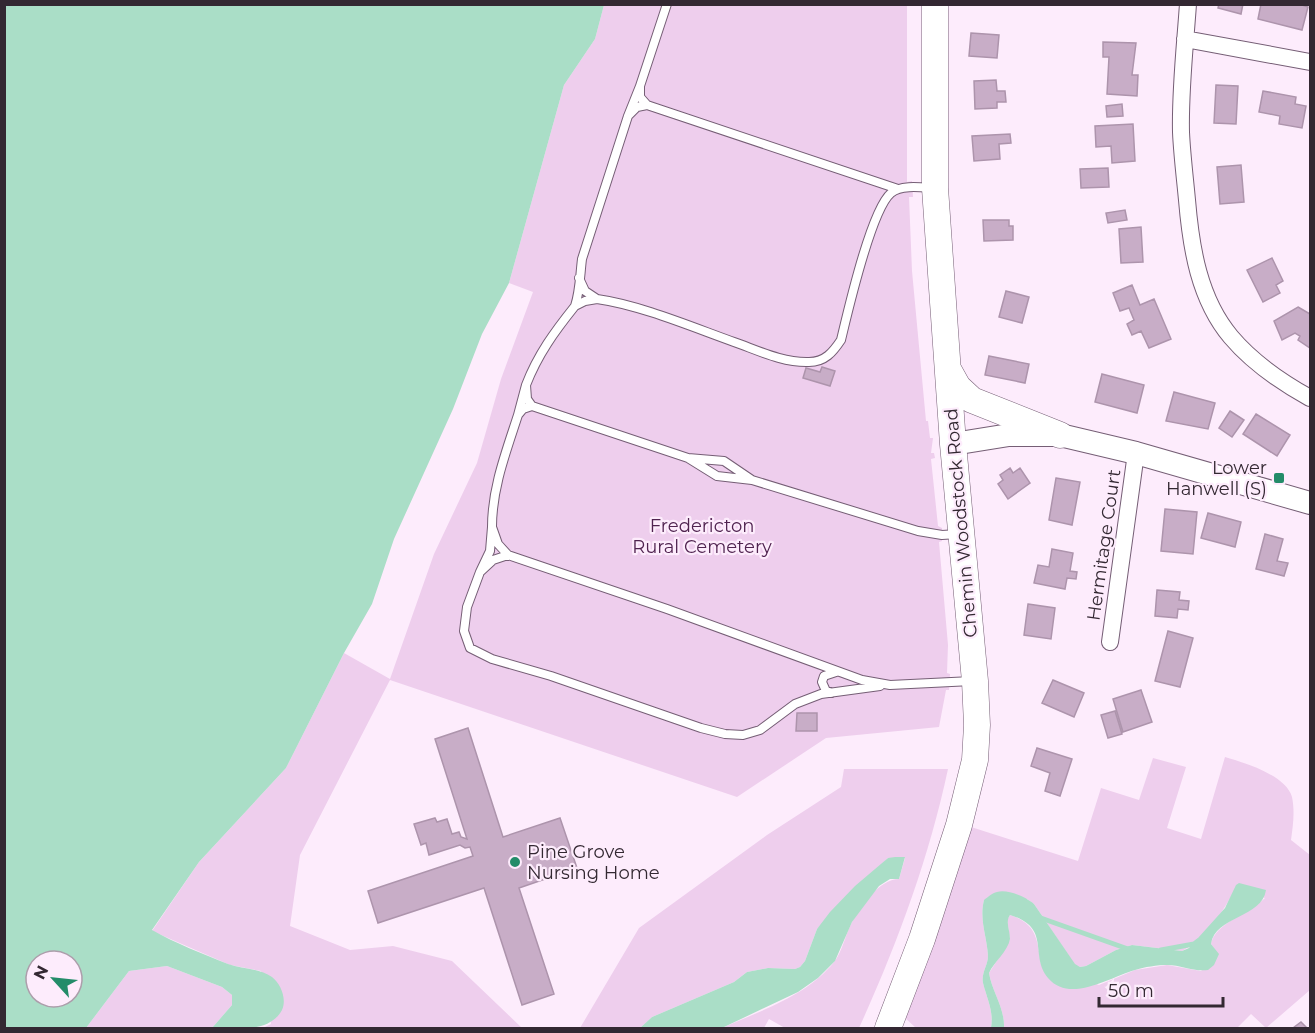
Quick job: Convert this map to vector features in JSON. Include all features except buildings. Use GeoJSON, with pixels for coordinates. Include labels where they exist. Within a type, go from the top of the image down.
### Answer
{"type":"FeatureCollection","features":[{"type":"Feature","properties":{"kind":"main road","name":"Chemin Woodstock Road"},"geometry":{"type":"LineString","coordinates":[[888,1029],[929,918],[959,825],[975,760],[977,725],[947,368],[935,188],[935,4]]}},
{"type":"Feature","properties":{"kind":"main road"},"geometry":{"type":"LineString","coordinates":[[947,368],[958,387],[972,400],[1060,435],[1136,453],[1311,503]]}},
{"type":"Feature","properties":{"kind":"main road"},"geometry":{"type":"LineString","coordinates":[[953,444],[1009,435],[1060,435]]}},
{"type":"Feature","properties":{"kind":"street"},"geometry":{"type":"LineString","coordinates":[[1188,4],[1181,132],[1190,228],[1197,272],[1214,309],[1231,337],[1269,373],[1311,398]]}},
{"type":"Feature","properties":{"kind":"street"},"geometry":{"type":"LineString","coordinates":[[1185,39],[1311,62]]}},
{"type":"Feature","properties":{"kind":"street","name":"Hermitage Court"},"geometry":{"type":"LineString","coordinates":[[1110,642],[1136,453]]}},
{"type":"Feature","properties":{"kind":"lane"},"geometry":{"type":"LineString","coordinates":[[667,4],[582,259],[579,278],[580,293],[575,306],[555,330],[541,352],[526,385],[504,456],[492,504],[489,551],[467,607],[464,631],[470,648],[492,659],[551,676],[701,728],[725,734],[743,735],[760,730],[795,704],[820,694],[890,685],[975,681]]}},
{"type":"Feature","properties":{"kind":"lane"},"geometry":{"type":"LineString","coordinates":[[640,86],[640,97],[647,105]]}},
{"type":"Feature","properties":{"kind":"lane"},"geometry":{"type":"LineString","coordinates":[[628,116],[637,106],[647,105],[898,189],[935,188]]}},
{"type":"Feature","properties":{"kind":"lane"},"geometry":{"type":"LineString","coordinates":[[575,306],[585,300],[611,301],[772,356],[811,363],[824,359],[834,351],[841,339],[865,251],[885,200],[887,191],[883,184]]}},
{"type":"Feature","properties":{"kind":"lane"},"geometry":{"type":"LineString","coordinates":[[885,200],[898,189]]}},
{"type":"Feature","properties":{"kind":"lane"},"geometry":{"type":"LineString","coordinates":[[579,278],[585,291],[597,299]]}},
{"type":"Feature","properties":{"kind":"lane"},"geometry":{"type":"LineString","coordinates":[[526,385],[527,399],[532,406],[688,458],[717,476],[752,480],[918,531],[942,535],[961,534]]}},
{"type":"Feature","properties":{"kind":"lane"},"geometry":{"type":"LineString","coordinates":[[518,415],[532,406]]}},
{"type":"Feature","properties":{"kind":"lane"},"geometry":{"type":"LineString","coordinates":[[688,458],[724,461],[752,480]]}},
{"type":"Feature","properties":{"kind":"lane"},"geometry":{"type":"LineString","coordinates":[[492,527],[498,543],[508,555],[678,613],[836,672],[890,685]]}},
{"type":"Feature","properties":{"kind":"lane"},"geometry":{"type":"LineString","coordinates":[[480,572],[493,560],[508,555]]}},
{"type":"Feature","properties":{"kind":"lane"},"geometry":{"type":"LineString","coordinates":[[832,693],[826,691],[822,682],[824,676],[836,672]]}},
{"type":"Feature","properties":{"kind":"green space","name":"Fredericton Rural Cemetery"},"geometry":{"type":"Polygon","coordinates":[[[604,5],[907,5],[907,182],[912,181],[913,197],[909,197],[912,271],[926,421],[928,421],[930,438],[933,438],[931,453],[934,453],[935,458],[931,459],[938,526],[942,528],[942,541],[939,542],[948,645],[947,673],[950,674],[949,690],[946,690],[939,727],[826,738],[737,797],[390,680],[300,855],[290,926],[350,950],[393,946],[452,961],[522,1028],[263,1028],[271,1024],[261,971],[230,965],[152,931],[199,862],[286,768],[344,653],[390,679],[434,554],[477,463],[501,379],[533,292],[509,283],[564,85],[595,39],[604,5]]]}},
{"type":"Feature","properties":{"kind":"green space"},"geometry":{"type":"Polygon","coordinates":[[[1225,757],[1264,771],[1282,782],[1292,797],[1291,840],[1310,855],[1310,990],[1266,1028],[1251,1014],[1237,1028],[1004,1028],[1004,1021],[989,973],[1010,939],[1007,920],[1010,915],[1031,928],[1037,940],[1041,964],[1099,985],[1135,970],[1167,965],[1201,971],[1218,954],[1211,944],[1219,930],[1265,898],[1235,889],[1213,924],[1198,940],[1182,951],[1132,945],[1080,967],[1075,965],[1034,904],[1027,899],[984,900],[983,921],[988,956],[983,983],[991,1011],[991,1028],[916,1028],[904,1017],[971,827],[1078,861],[1101,788],[1139,800],[1153,758],[1186,767],[1167,828],[1201,839],[1225,757]]]}},
{"type":"Feature","properties":{"kind":"green space"},"geometry":{"type":"Polygon","coordinates":[[[844,769],[948,769],[911,901],[859,1028],[785,1028],[769,1019],[764,1028],[722,1028],[767,1009],[797,993],[823,974],[837,958],[859,910],[877,889],[892,880],[899,879],[905,858],[888,858],[817,929],[805,961],[800,967],[795,969],[768,968],[747,972],[734,982],[652,1017],[640,1028],[580,1028],[639,928],[767,835],[841,787],[844,769]]]}},
{"type":"Feature","properties":{"kind":"green space"},"geometry":{"type":"Polygon","coordinates":[[[167,966],[222,987],[232,995],[232,1005],[212,1028],[86,1028],[129,971],[167,966]]]}},
{"type":"Feature","properties":{"kind":"shaded area"},"geometry":{"type":"Polygon","coordinates":[[[5,4],[604,5],[595,39],[564,85],[509,283],[482,334],[453,409],[394,539],[372,604],[344,653],[286,768],[199,862],[152,930],[228,964],[262,972],[272,977],[282,992],[284,1001],[282,1010],[269,1023],[261,1026],[241,1029],[212,1028],[232,1005],[232,995],[222,987],[167,966],[129,971],[86,1028],[5,1028],[5,4]]]}},
{"type":"Feature","properties":{"kind":"shaded area"},"geometry":{"type":"Polygon","coordinates":[[[905,857],[899,879],[890,879],[879,886],[852,922],[835,961],[818,978],[798,992],[722,1028],[640,1028],[652,1017],[734,982],[747,972],[768,968],[795,969],[800,967],[805,961],[817,929],[830,912],[855,886],[888,858],[905,857]]]}},
{"type":"Feature","properties":{"kind":"shaded area"},"geometry":{"type":"Polygon","coordinates":[[[1239,883],[1266,890],[1263,899],[1214,935],[1211,944],[1219,954],[1214,965],[1208,970],[1172,965],[1151,966],[1079,989],[1067,989],[1048,978],[1040,960],[1038,943],[1031,927],[1023,920],[1010,915],[1008,920],[1009,943],[989,973],[1004,1021],[1004,1028],[991,1028],[991,1011],[983,983],[988,956],[982,914],[984,900],[992,894],[1001,891],[1011,893],[1022,896],[1034,904],[1075,964],[1080,967],[1132,945],[1182,951],[1189,948],[1225,908],[1239,883]]]}},
{"type":"Feature","properties":{"kind":"waterway"},"geometry":{"type":"LineString","coordinates":[[1038,917],[1128,949]]}},
{"type":"Feature","properties":{"kind":"waterway"},"geometry":{"type":"LineString","coordinates":[[1161,950],[1194,944],[1198,941]]}},
{"type":"Feature","properties":{"kind":"place","name":"Lower Hanwell (S)"},"geometry":{"type":"Point","coordinates":[1279,478]}},
{"type":"Feature","properties":{"kind":"place","name":"Pine Grove Nursing Home"},"geometry":{"type":"Point","coordinates":[515,862]}}]}
